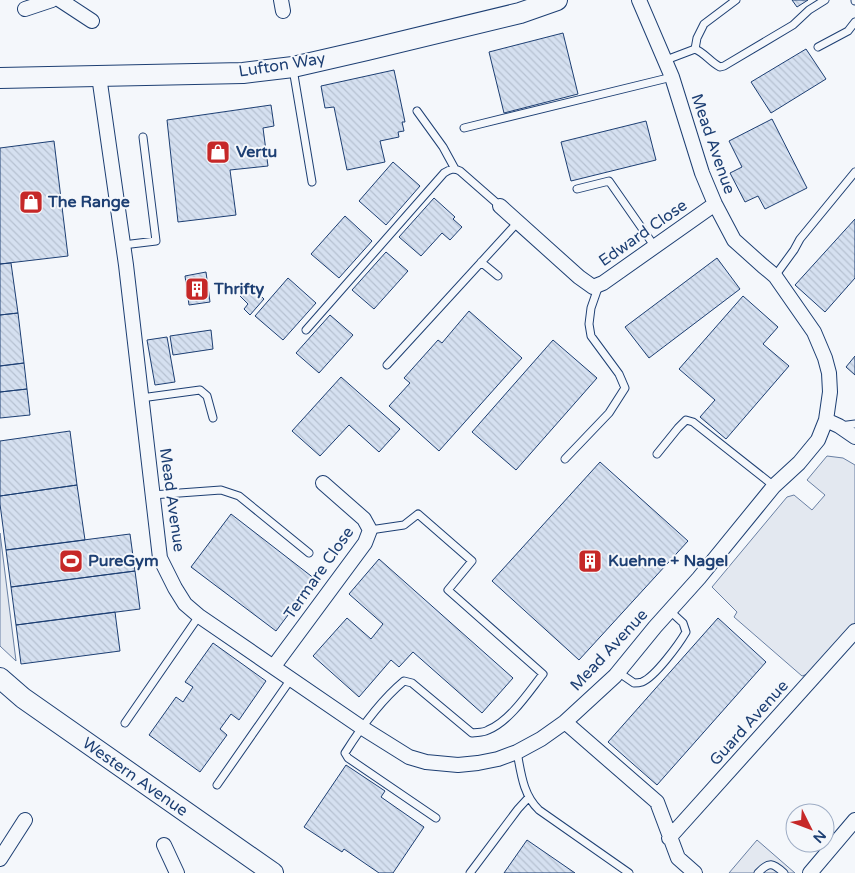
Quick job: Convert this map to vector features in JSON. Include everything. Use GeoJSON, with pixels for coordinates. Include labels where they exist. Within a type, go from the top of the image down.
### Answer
{"type":"FeatureCollection","features":[{"type":"Feature","properties":{"kind":"street"},"geometry":{"type":"LineString","coordinates":[[25,10],[52,0]]}},
{"type":"Feature","properties":{"kind":"street"},"geometry":{"type":"LineString","coordinates":[[60,0],[92,22]]}},
{"type":"Feature","properties":{"kind":"street","name":"Lufton Way"},"geometry":{"type":"LineString","coordinates":[[0,78],[243,73],[293,67],[520,13],[557,0]]}},
{"type":"Feature","properties":{"kind":"street","name":"Mead Avenue"},"geometry":{"type":"LineString","coordinates":[[99,76],[123,245],[160,558],[175,588],[185,604],[199,616],[409,757],[426,762],[458,766],[498,759],[517,752],[565,722],[618,672],[699,578],[774,486],[799,463],[818,440],[826,420],[830,392],[828,373],[825,358],[814,332],[775,276],[734,240],[715,204],[702,173],[666,60],[639,0]]}},
{"type":"Feature","properties":{"kind":"street","name":"Edward Close"},"geometry":{"type":"LineString","coordinates":[[500,206],[579,277],[593,287],[603,283],[715,204]]}},
{"type":"Feature","properties":{"kind":"street"},"geometry":{"type":"LineString","coordinates":[[826,420],[855,437]]}},
{"type":"Feature","properties":{"kind":"street","name":"Termare Close"},"geometry":{"type":"LineString","coordinates":[[274,666],[365,543],[370,530],[364,519],[323,482]]}},
{"type":"Feature","properties":{"kind":"street","name":"Guard Avenue"},"geometry":{"type":"LineString","coordinates":[[669,838],[855,631]]}},
{"type":"Feature","properties":{"kind":"street","name":"Western Avenue"},"geometry":{"type":"LineString","coordinates":[[0,678],[23,698],[273,873]]}},
{"type":"Feature","properties":{"kind":"street"},"geometry":{"type":"LineString","coordinates":[[565,722],[657,802],[678,858],[695,873]]}},
{"type":"Feature","properties":{"kind":"street"},"geometry":{"type":"LineString","coordinates":[[0,860],[25,820]]}},
{"type":"Feature","properties":{"kind":"street"},"geometry":{"type":"LineString","coordinates":[[810,873],[855,820]]}},
{"type":"Feature","properties":{"kind":"street"},"geometry":{"type":"LineString","coordinates":[[164,845],[177,873]]}},
{"type":"Feature","properties":{"kind":"lane"},"geometry":{"type":"LineString","coordinates":[[695,50],[697,38],[704,24],[736,0]]}},
{"type":"Feature","properties":{"kind":"lane"},"geometry":{"type":"LineString","coordinates":[[666,60],[695,50],[701,52],[720,67],[724,66],[792,25],[809,10],[825,0]]}},
{"type":"Feature","properties":{"kind":"lane"},"geometry":{"type":"LineString","coordinates":[[818,47],[848,30],[855,22]]}},
{"type":"Feature","properties":{"kind":"lane"},"geometry":{"type":"LineString","coordinates":[[293,67],[312,182]]}},
{"type":"Feature","properties":{"kind":"lane"},"geometry":{"type":"LineString","coordinates":[[464,128],[672,77]]}},
{"type":"Feature","properties":{"kind":"lane"},"geometry":{"type":"LineString","coordinates":[[417,111],[455,169]]}},
{"type":"Feature","properties":{"kind":"lane"},"geometry":{"type":"LineString","coordinates":[[123,245],[156,240],[143,137]]}},
{"type":"Feature","properties":{"kind":"lane"},"geometry":{"type":"LineString","coordinates":[[306,330],[444,173],[455,169],[460,171],[500,206]]}},
{"type":"Feature","properties":{"kind":"lane"},"geometry":{"type":"LineString","coordinates":[[775,276],[800,239],[855,172]]}},
{"type":"Feature","properties":{"kind":"lane"},"geometry":{"type":"LineString","coordinates":[[577,189],[608,181],[655,247]]}},
{"type":"Feature","properties":{"kind":"lane"},"geometry":{"type":"LineString","coordinates":[[387,365],[518,222]]}},
{"type":"Feature","properties":{"kind":"lane"},"geometry":{"type":"LineString","coordinates":[[481,262],[498,276]]}},
{"type":"Feature","properties":{"kind":"lane"},"geometry":{"type":"LineString","coordinates":[[565,459],[609,413],[625,388],[619,374],[591,336],[589,324],[591,308],[599,285]]}},
{"type":"Feature","properties":{"kind":"lane"},"geometry":{"type":"LineString","coordinates":[[141,398],[200,390],[207,396],[212,418]]}},
{"type":"Feature","properties":{"kind":"lane"},"geometry":{"type":"LineString","coordinates":[[657,454],[686,420],[693,422],[774,486]]}},
{"type":"Feature","properties":{"kind":"lane"},"geometry":{"type":"LineString","coordinates":[[839,426],[855,424]]}},
{"type":"Feature","properties":{"kind":"lane"},"geometry":{"type":"LineString","coordinates":[[152,495],[221,490],[239,496],[310,553]]}},
{"type":"Feature","properties":{"kind":"lane"},"geometry":{"type":"LineString","coordinates":[[370,530],[404,525],[418,514],[472,561],[448,590],[544,674],[501,723],[486,732],[472,733],[412,683],[404,681],[392,691],[362,727],[345,753],[348,758],[436,818]]}},
{"type":"Feature","properties":{"kind":"lane"},"geometry":{"type":"LineString","coordinates":[[618,672],[634,683],[643,682],[653,674],[686,632],[683,623],[670,610]]}},
{"type":"Feature","properties":{"kind":"lane"},"geometry":{"type":"LineString","coordinates":[[125,723],[199,616]]}},
{"type":"Feature","properties":{"kind":"lane"},"geometry":{"type":"LineString","coordinates":[[217,785],[291,679]]}},
{"type":"Feature","properties":{"kind":"lane"},"geometry":{"type":"LineString","coordinates":[[517,752],[524,786],[532,804],[629,873]]}},
{"type":"Feature","properties":{"kind":"lane"},"geometry":{"type":"LineString","coordinates":[[470,873],[529,797]]}},
{"type":"Feature","properties":{"kind":"lane"},"geometry":{"type":"LineString","coordinates":[[758,873],[767,864],[771,864],[784,873]]}},
{"type":"Feature","properties":{"kind":"shaded area"},"geometry":{"type":"Polygon","coordinates":[[[827,456],[843,458],[855,465],[855,624],[813,672],[802,676],[734,617],[737,612],[712,587],[787,497],[794,495],[812,510],[825,495],[807,480],[827,456]]]}},
{"type":"Feature","properties":{"kind":"shaded area"},"geometry":{"type":"Polygon","coordinates":[[[0,533],[16,661],[0,646],[0,533]]]}},
{"type":"Feature","properties":{"kind":"shaded area"},"geometry":{"type":"Polygon","coordinates":[[[757,840],[795,873],[729,873],[757,840]]]}},
{"type":"Feature","properties":{"kind":"building"},"geometry":{"type":"Polygon","coordinates":[[[792,0],[808,0],[797,7],[792,0]]]}},
{"type":"Feature","properties":{"kind":"building"},"geometry":{"type":"Polygon","coordinates":[[[563,33],[578,94],[504,113],[489,52],[563,33]]]}},
{"type":"Feature","properties":{"kind":"building"},"geometry":{"type":"Polygon","coordinates":[[[806,49],[826,79],[771,113],[751,82],[806,49]]]}},
{"type":"Feature","properties":{"kind":"building"},"geometry":{"type":"Polygon","coordinates":[[[394,70],[405,122],[402,122],[404,131],[398,132],[399,137],[380,141],[385,162],[347,170],[334,107],[325,108],[321,86],[394,70]]]}},
{"type":"Feature","properties":{"kind":"building","name":"Vertu"},"geometry":{"type":"Polygon","coordinates":[[[271,105],[274,126],[263,128],[268,166],[230,170],[236,215],[178,222],[167,120],[271,105]]]}},
{"type":"Feature","properties":{"kind":"building"},"geometry":{"type":"Polygon","coordinates":[[[772,119],[807,188],[765,209],[758,196],[745,202],[730,173],[742,167],[729,141],[772,119]]]}},
{"type":"Feature","properties":{"kind":"building"},"geometry":{"type":"Polygon","coordinates":[[[646,121],[656,160],[571,181],[561,142],[646,121]]]}},
{"type":"Feature","properties":{"kind":"building","name":"The Range"},"geometry":{"type":"Polygon","coordinates":[[[54,141],[68,256],[0,264],[0,148],[54,141]]]}},
{"type":"Feature","properties":{"kind":"building"},"geometry":{"type":"Polygon","coordinates":[[[393,162],[420,186],[386,225],[359,201],[393,162]]]}},
{"type":"Feature","properties":{"kind":"building"},"geometry":{"type":"Polygon","coordinates":[[[434,198],[455,217],[453,219],[462,227],[450,240],[442,233],[421,256],[399,237],[434,198]]]}},
{"type":"Feature","properties":{"kind":"building"},"geometry":{"type":"Polygon","coordinates":[[[345,216],[372,241],[339,278],[311,254],[345,216]]]}},
{"type":"Feature","properties":{"kind":"building"},"geometry":{"type":"Polygon","coordinates":[[[855,219],[855,278],[825,312],[795,285],[855,219]]]}},
{"type":"Feature","properties":{"kind":"building"},"geometry":{"type":"Polygon","coordinates":[[[386,252],[408,271],[374,309],[352,290],[386,252]]]}},
{"type":"Feature","properties":{"kind":"building"},"geometry":{"type":"Polygon","coordinates":[[[717,258],[740,289],[649,358],[625,327],[717,258]]]}},
{"type":"Feature","properties":{"kind":"building"},"geometry":{"type":"Polygon","coordinates":[[[11,263],[18,313],[0,315],[0,264],[11,263]]]}},
{"type":"Feature","properties":{"kind":"building","name":"Thrifty"},"geometry":{"type":"Polygon","coordinates":[[[206,272],[210,302],[189,305],[185,276],[206,272]]]}},
{"type":"Feature","properties":{"kind":"building"},"geometry":{"type":"Polygon","coordinates":[[[288,278],[316,303],[283,340],[255,316],[288,278]]]}},
{"type":"Feature","properties":{"kind":"building"},"geometry":{"type":"Polygon","coordinates":[[[250,286],[264,299],[250,315],[244,309],[248,304],[240,296],[250,286]]]}},
{"type":"Feature","properties":{"kind":"building"},"geometry":{"type":"Polygon","coordinates":[[[743,296],[778,327],[763,344],[789,366],[726,439],[700,417],[715,400],[679,369],[743,296]]]}},
{"type":"Feature","properties":{"kind":"building"},"geometry":{"type":"Polygon","coordinates":[[[469,311],[522,358],[439,451],[389,406],[410,383],[404,378],[438,340],[442,343],[469,311]]]}},
{"type":"Feature","properties":{"kind":"building"},"geometry":{"type":"Polygon","coordinates":[[[18,313],[24,363],[0,366],[0,315],[18,313]]]}},
{"type":"Feature","properties":{"kind":"building"},"geometry":{"type":"Polygon","coordinates":[[[330,315],[353,335],[319,373],[296,353],[330,315]]]}},
{"type":"Feature","properties":{"kind":"building"},"geometry":{"type":"Polygon","coordinates":[[[211,330],[213,349],[173,355],[170,336],[211,330]]]}},
{"type":"Feature","properties":{"kind":"building"},"geometry":{"type":"Polygon","coordinates":[[[167,337],[175,382],[155,385],[147,340],[167,337]]]}},
{"type":"Feature","properties":{"kind":"building"},"geometry":{"type":"Polygon","coordinates":[[[553,340],[597,378],[516,470],[472,432],[553,340]]]}},
{"type":"Feature","properties":{"kind":"building"},"geometry":{"type":"Polygon","coordinates":[[[855,356],[855,375],[846,367],[855,356]]]}},
{"type":"Feature","properties":{"kind":"building"},"geometry":{"type":"Polygon","coordinates":[[[24,363],[27,389],[0,392],[0,366],[24,363]]]}},
{"type":"Feature","properties":{"kind":"building"},"geometry":{"type":"Polygon","coordinates":[[[341,377],[400,429],[379,452],[349,425],[320,456],[292,431],[341,377]]]}},
{"type":"Feature","properties":{"kind":"building"},"geometry":{"type":"Polygon","coordinates":[[[27,389],[30,415],[0,418],[0,392],[27,389]]]}},
{"type":"Feature","properties":{"kind":"building"},"geometry":{"type":"Polygon","coordinates":[[[70,431],[77,485],[0,496],[0,441],[70,431]]]}},
{"type":"Feature","properties":{"kind":"building","name":"Kuehne + Nagel"},"geometry":{"type":"Polygon","coordinates":[[[600,462],[688,541],[579,660],[492,581],[600,462]]]}},
{"type":"Feature","properties":{"kind":"building"},"geometry":{"type":"Polygon","coordinates":[[[77,485],[85,540],[6,550],[0,496],[77,485]]]}},
{"type":"Feature","properties":{"kind":"building"},"geometry":{"type":"Polygon","coordinates":[[[231,514],[315,579],[276,631],[191,567],[231,514]]]}},
{"type":"Feature","properties":{"kind":"building","name":"PureGym"},"geometry":{"type":"Polygon","coordinates":[[[130,534],[135,571],[11,587],[6,550],[130,534]]]}},
{"type":"Feature","properties":{"kind":"building"},"geometry":{"type":"Polygon","coordinates":[[[379,559],[513,678],[482,713],[413,652],[399,667],[391,660],[359,697],[313,656],[347,618],[371,639],[383,624],[349,594],[379,559]]]}},
{"type":"Feature","properties":{"kind":"building"},"geometry":{"type":"Polygon","coordinates":[[[135,571],[140,609],[16,625],[11,587],[135,571]]]}},
{"type":"Feature","properties":{"kind":"building"},"geometry":{"type":"Polygon","coordinates":[[[115,612],[120,651],[21,664],[16,625],[115,612]]]}},
{"type":"Feature","properties":{"kind":"building"},"geometry":{"type":"Polygon","coordinates":[[[718,618],[766,662],[657,785],[608,742],[718,618]]]}},
{"type":"Feature","properties":{"kind":"building"},"geometry":{"type":"Polygon","coordinates":[[[213,643],[266,681],[239,720],[231,714],[220,729],[227,735],[200,772],[149,735],[176,697],[183,702],[193,687],[185,682],[213,643]]]}},
{"type":"Feature","properties":{"kind":"building"},"geometry":{"type":"Polygon","coordinates":[[[346,765],[385,791],[381,797],[424,827],[393,873],[379,873],[344,849],[342,852],[304,827],[346,765]]]}},
{"type":"Feature","properties":{"kind":"building"},"geometry":{"type":"Polygon","coordinates":[[[527,840],[575,873],[504,873],[527,840]]]}},
{"type":"Feature","properties":{"kind":"place","name":"Vertu"},"geometry":{"type":"Point","coordinates":[218,152]}},
{"type":"Feature","properties":{"kind":"place","name":"The Range"},"geometry":{"type":"Point","coordinates":[31,202]}},
{"type":"Feature","properties":{"kind":"place","name":"Thrifty"},"geometry":{"type":"Point","coordinates":[197,289]}},
{"type":"Feature","properties":{"kind":"place","name":"PureGym"},"geometry":{"type":"Point","coordinates":[71,561]}},
{"type":"Feature","properties":{"kind":"place","name":"Kuehne + Nagel"},"geometry":{"type":"Point","coordinates":[590,561]}}]}
